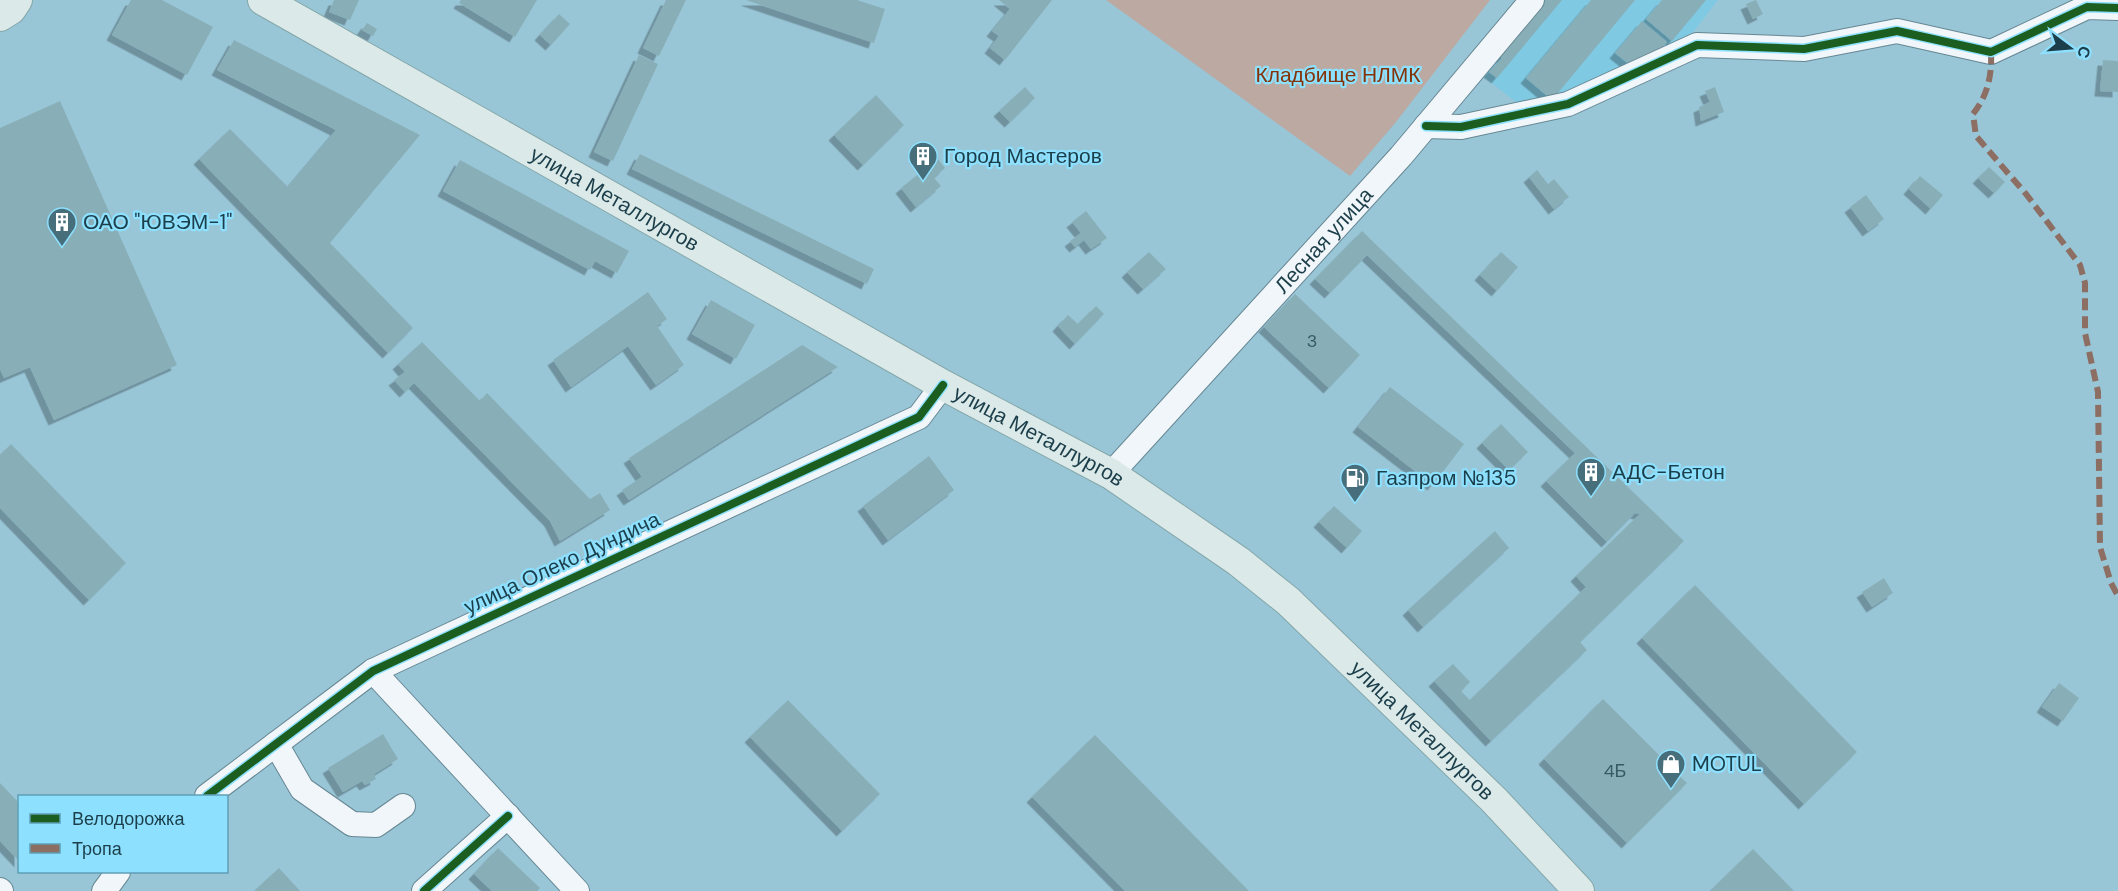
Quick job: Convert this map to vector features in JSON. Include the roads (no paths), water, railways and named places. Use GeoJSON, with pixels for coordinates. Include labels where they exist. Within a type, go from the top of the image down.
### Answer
{"type":"FeatureCollection","features":[{"type":"Feature","properties":{"kind":"main road","name":"улица Металлургов"},"geometry":{"type":"LineString","coordinates":[[263,0],[943,385],[1111,474],[1238,561],[1288,601],[1486,792],[1579,891]]}},
{"type":"Feature","properties":{"kind":"street","name":"Лесная улица"},"geometry":{"type":"LineString","coordinates":[[1111,474],[1425,126],[1532,0]]}},
{"type":"Feature","properties":{"kind":"street"},"geometry":{"type":"LineString","coordinates":[[1425,126],[1461,127],[1568,104],[1697,45],[1804,49],[1897,31],[1990,52],[2087,7],[2118,8]]}},
{"type":"Feature","properties":{"kind":"street","name":"улица Олеко Дундича"},"geometry":{"type":"LineString","coordinates":[[208,795],[373,671],[919,417],[943,385]]}},
{"type":"Feature","properties":{"kind":"street"},"geometry":{"type":"LineString","coordinates":[[373,671],[577,891]]}},
{"type":"Feature","properties":{"kind":"street"},"geometry":{"type":"LineString","coordinates":[[276,744],[302,789],[352,824],[376,825],[403,806]]}},
{"type":"Feature","properties":{"kind":"street"},"geometry":{"type":"LineString","coordinates":[[424,891],[508,816]]}},
{"type":"Feature","properties":{"kind":"street"},"geometry":{"type":"LineString","coordinates":[[104,891],[117,873]]}},
{"type":"Feature","properties":{"kind":"place","name":"Город Мастеров"},"geometry":{"type":"Point","coordinates":[923,182]}},
{"type":"Feature","properties":{"kind":"place","name":"ОАО \"ЮВЭМ-1\""},"geometry":{"type":"Point","coordinates":[62,248]}},
{"type":"Feature","properties":{"kind":"place","name":"АДС-Бетон"},"geometry":{"type":"Point","coordinates":[1591,498]}},
{"type":"Feature","properties":{"kind":"place","name":"Газпром №135"},"geometry":{"type":"Point","coordinates":[1355,504]}},
{"type":"Feature","properties":{"kind":"place","name":"MOTUL"},"geometry":{"type":"Point","coordinates":[1671,790]}},
{"type":"Feature","properties":{"kind":"park label","name":"Кладбище НЛМК"},"geometry":{"type":"Point","coordinates":[1338,75]}}]}
